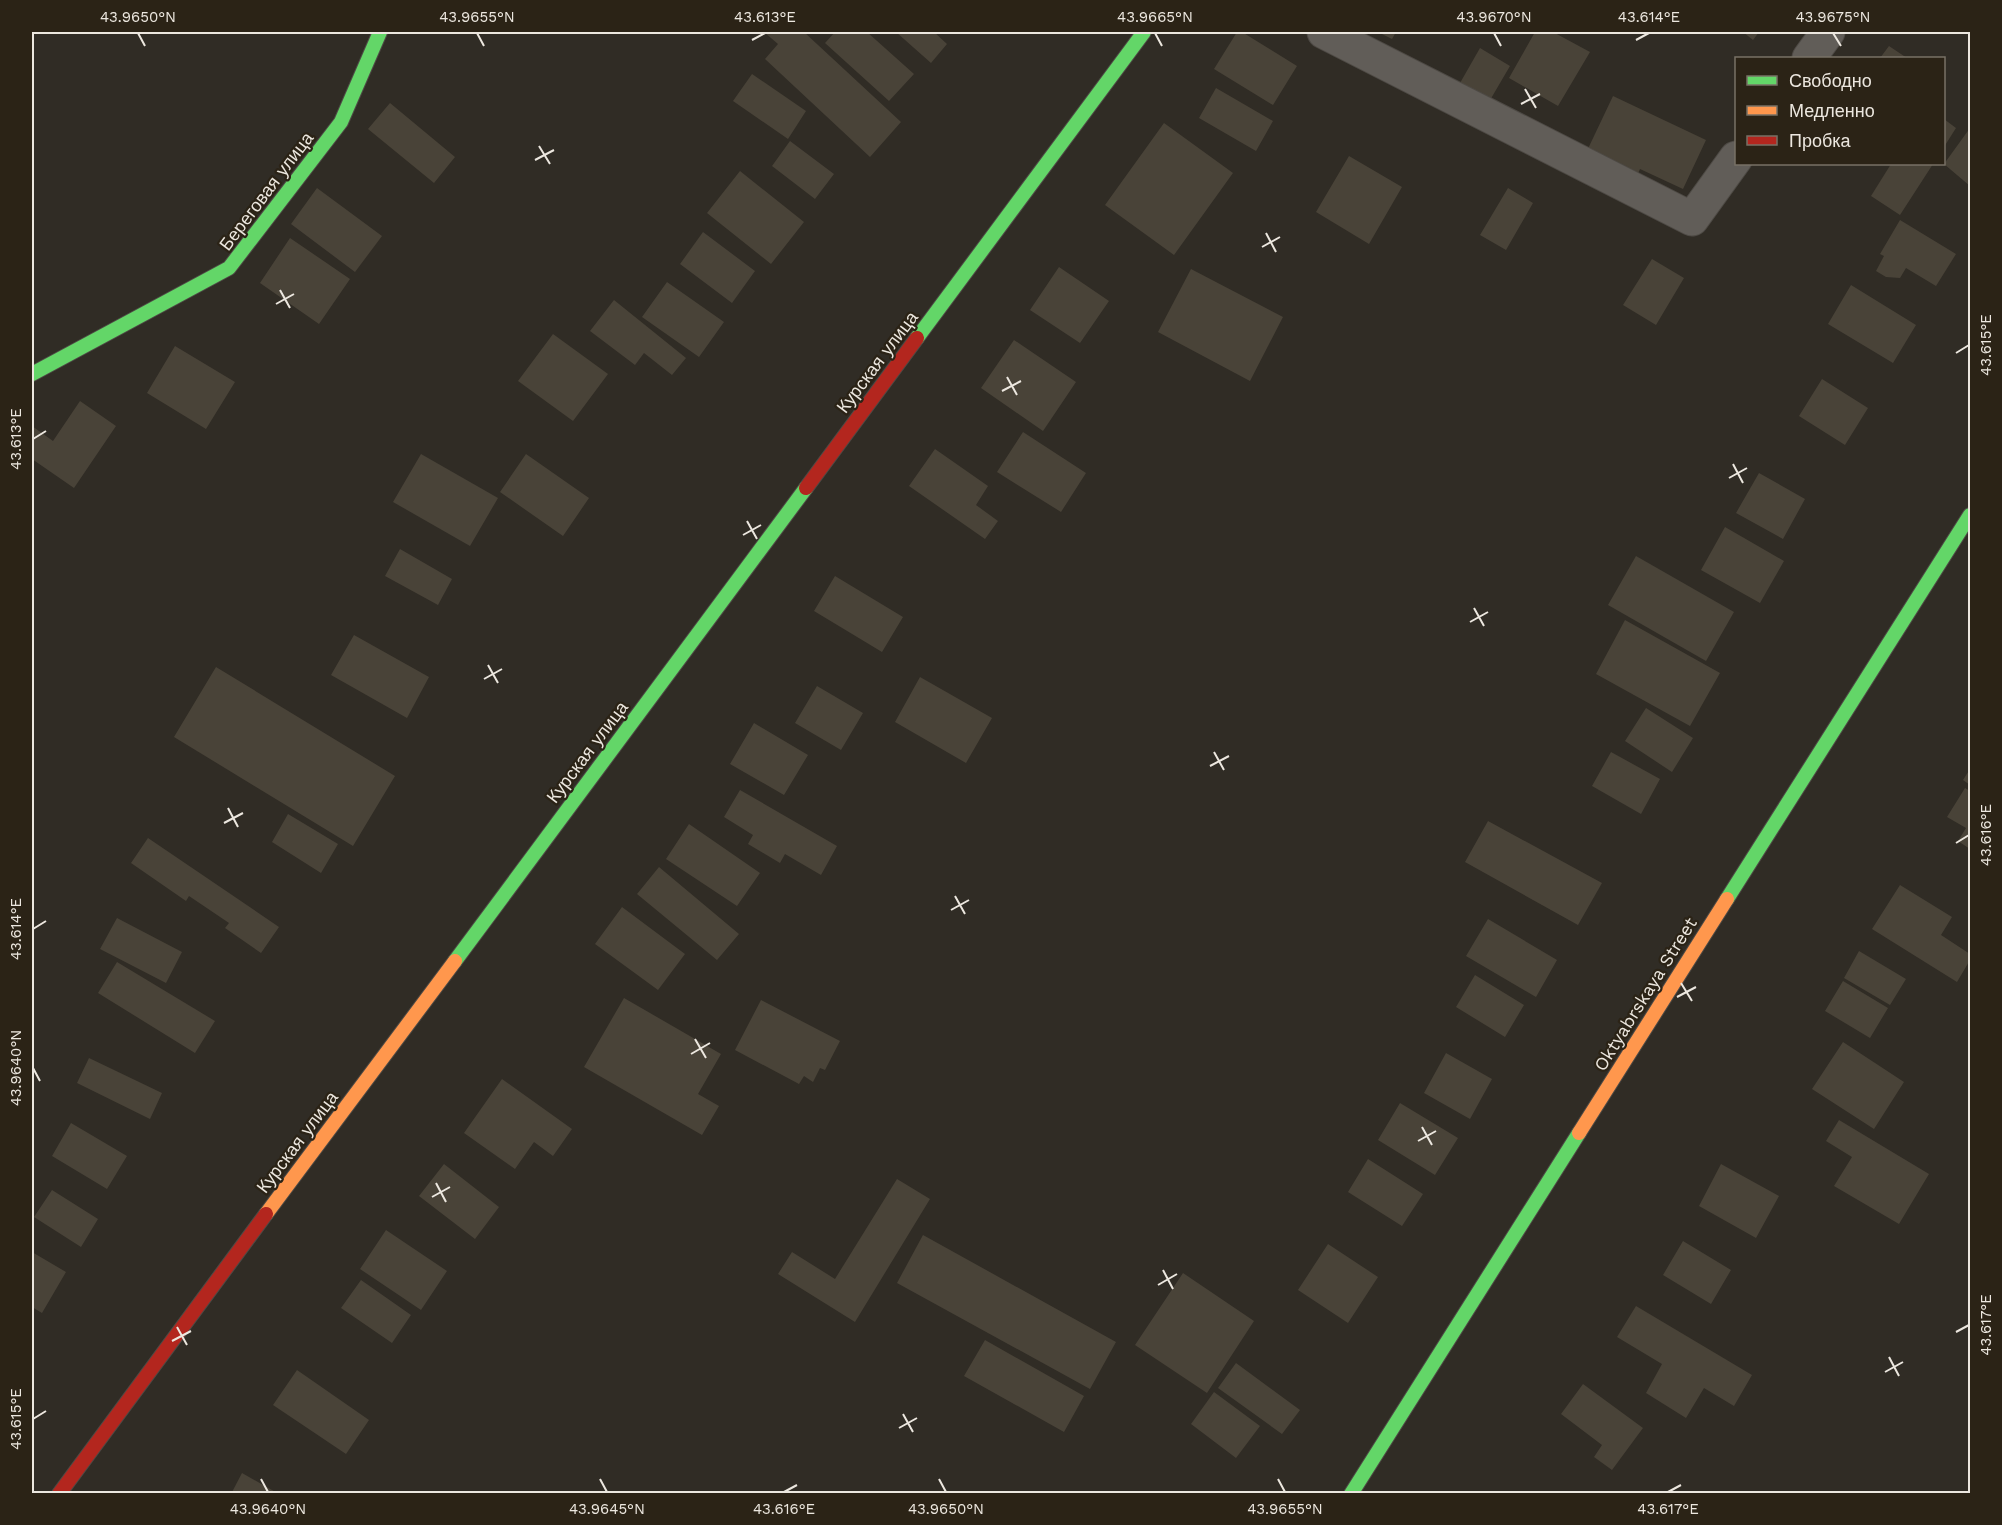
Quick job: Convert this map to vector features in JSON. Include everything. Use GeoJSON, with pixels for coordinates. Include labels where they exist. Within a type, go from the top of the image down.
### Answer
{"type":"FeatureCollection","features":[{"type":"Feature","properties":{"kind":"street","name":"Береговая улица"},"geometry":{"type":"LineString","coordinates":[[32,374],[229,268],[341,122],[380,32]]}},
{"type":"Feature","properties":{"kind":"street","name":"Курская улица"},"geometry":{"type":"LineString","coordinates":[[59,1494],[1144,32]]}},
{"type":"Feature","properties":{"kind":"street"},"geometry":{"type":"LineString","coordinates":[[1324,32],[1692,219],[1735,161]]}},
{"type":"Feature","properties":{"kind":"street"},"geometry":{"type":"LineString","coordinates":[[1810,57],[1828,32]]}},
{"type":"Feature","properties":{"kind":"street","name":"Oktyabrskaya Street"},"geometry":{"type":"LineString","coordinates":[[1351,1494],[1971,514]]}},
{"type":"Feature","properties":{"kind":"building"},"geometry":{"type":"Polygon","coordinates":[[[764,32],[804,32],[901,122],[870,157],[765,59],[778,44],[764,32]]]}},
{"type":"Feature","properties":{"kind":"building"},"geometry":{"type":"Polygon","coordinates":[[[835,32],[867,32],[914,74],[889,101],[825,43],[835,32]]]}},
{"type":"Feature","properties":{"kind":"building"},"geometry":{"type":"Polygon","coordinates":[[[896,32],[934,32],[947,44],[931,63],[896,32]]]}},
{"type":"Feature","properties":{"kind":"building"},"geometry":{"type":"Polygon","coordinates":[[[1237,32],[1242,32],[1297,66],[1273,105],[1214,69],[1237,32]]]}},
{"type":"Feature","properties":{"kind":"building"},"geometry":{"type":"Polygon","coordinates":[[[1378,32],[1396,32],[1392,39],[1378,32]]]}},
{"type":"Feature","properties":{"kind":"building"},"geometry":{"type":"Polygon","coordinates":[[[1535,32],[1553,32],[1590,52],[1558,106],[1509,78],[1535,32]]]}},
{"type":"Feature","properties":{"kind":"building"},"geometry":{"type":"Polygon","coordinates":[[[1743,32],[1759,32],[1753,40],[1743,32]]]}},
{"type":"Feature","properties":{"kind":"building"},"geometry":{"type":"Polygon","coordinates":[[[1889,46],[1906,57],[1881,57],[1889,46]]]}},
{"type":"Feature","properties":{"kind":"building"},"geometry":{"type":"Polygon","coordinates":[[[1480,48],[1510,66],[1486,107],[1456,90],[1480,48]]]}},
{"type":"Feature","properties":{"kind":"building"},"geometry":{"type":"Polygon","coordinates":[[[752,74],[806,111],[788,139],[733,101],[752,74]]]}},
{"type":"Feature","properties":{"kind":"building"},"geometry":{"type":"Polygon","coordinates":[[[1216,88],[1273,121],[1256,151],[1199,118],[1216,88]]]}},
{"type":"Feature","properties":{"kind":"building"},"geometry":{"type":"Polygon","coordinates":[[[1613,96],[1706,140],[1683,189],[1640,169],[1636,178],[1585,155],[1613,96]]]}},
{"type":"Feature","properties":{"kind":"building"},"geometry":{"type":"Polygon","coordinates":[[[390,103],[455,157],[434,183],[368,129],[390,103]]]}},
{"type":"Feature","properties":{"kind":"building"},"geometry":{"type":"Polygon","coordinates":[[[1945,120],[1956,128],[1945,145],[1945,120]]]}},
{"type":"Feature","properties":{"kind":"building"},"geometry":{"type":"Polygon","coordinates":[[[1164,123],[1233,173],[1174,255],[1105,205],[1164,123]]]}},
{"type":"Feature","properties":{"kind":"building"},"geometry":{"type":"Polygon","coordinates":[[[1970,128],[1970,186],[1945,163],[1970,128]]]}},
{"type":"Feature","properties":{"kind":"building"},"geometry":{"type":"Polygon","coordinates":[[[790,141],[834,174],[815,199],[772,166],[790,141]]]}},
{"type":"Feature","properties":{"kind":"building"},"geometry":{"type":"Polygon","coordinates":[[[1349,156],[1402,187],[1369,244],[1316,212],[1349,156]]]}},
{"type":"Feature","properties":{"kind":"building"},"geometry":{"type":"Polygon","coordinates":[[[1890,165],[1932,165],[1900,215],[1871,196],[1890,165]]]}},
{"type":"Feature","properties":{"kind":"building"},"geometry":{"type":"Polygon","coordinates":[[[740,171],[804,222],[771,264],[707,213],[740,171]]]}},
{"type":"Feature","properties":{"kind":"building"},"geometry":{"type":"Polygon","coordinates":[[[317,188],[382,236],[355,272],[291,224],[317,188]]]}},
{"type":"Feature","properties":{"kind":"building"},"geometry":{"type":"Polygon","coordinates":[[[1508,188],[1533,203],[1506,250],[1480,235],[1508,188]]]}},
{"type":"Feature","properties":{"kind":"building"},"geometry":{"type":"Polygon","coordinates":[[[1900,220],[1956,254],[1936,286],[1906,268],[1900,278],[1886,277],[1876,271],[1884,256],[1880,254],[1900,220]]]}},
{"type":"Feature","properties":{"kind":"building"},"geometry":{"type":"Polygon","coordinates":[[[703,232],[755,271],[732,303],[680,264],[703,232]]]}},
{"type":"Feature","properties":{"kind":"building"},"geometry":{"type":"Polygon","coordinates":[[[290,238],[350,279],[319,324],[260,283],[290,238]]]}},
{"type":"Feature","properties":{"kind":"building"},"geometry":{"type":"Polygon","coordinates":[[[1652,259],[1684,278],[1656,325],[1623,305],[1652,259]]]}},
{"type":"Feature","properties":{"kind":"building"},"geometry":{"type":"Polygon","coordinates":[[[1059,267],[1109,301],[1080,343],[1030,310],[1059,267]]]}},
{"type":"Feature","properties":{"kind":"building"},"geometry":{"type":"Polygon","coordinates":[[[1191,269],[1283,317],[1250,381],[1158,332],[1191,269]]]}},
{"type":"Feature","properties":{"kind":"building"},"geometry":{"type":"Polygon","coordinates":[[[667,282],[724,322],[699,357],[642,317],[667,282]]]}},
{"type":"Feature","properties":{"kind":"building"},"geometry":{"type":"Polygon","coordinates":[[[1851,285],[1916,325],[1893,363],[1828,324],[1851,285]]]}},
{"type":"Feature","properties":{"kind":"building"},"geometry":{"type":"Polygon","coordinates":[[[614,300],[686,358],[672,375],[644,353],[635,365],[590,331],[614,300]]]}},
{"type":"Feature","properties":{"kind":"building"},"geometry":{"type":"Polygon","coordinates":[[[553,334],[608,374],[573,421],[518,381],[553,334]]]}},
{"type":"Feature","properties":{"kind":"building"},"geometry":{"type":"Polygon","coordinates":[[[1014,340],[1076,382],[1043,431],[981,388],[1014,340]]]}},
{"type":"Feature","properties":{"kind":"building"},"geometry":{"type":"Polygon","coordinates":[[[175,346],[235,382],[206,429],[147,393],[175,346]]]}},
{"type":"Feature","properties":{"kind":"building"},"geometry":{"type":"Polygon","coordinates":[[[1822,379],[1868,408],[1845,445],[1799,416],[1822,379]]]}},
{"type":"Feature","properties":{"kind":"building"},"geometry":{"type":"Polygon","coordinates":[[[80,401],[116,426],[74,488],[32,459],[32,426],[53,441],[80,401]]]}},
{"type":"Feature","properties":{"kind":"building"},"geometry":{"type":"Polygon","coordinates":[[[1023,432],[1086,473],[1061,512],[997,472],[1023,432]]]}},
{"type":"Feature","properties":{"kind":"building"},"geometry":{"type":"Polygon","coordinates":[[[935,449],[988,486],[976,505],[998,521],[985,539],[909,486],[935,449]]]}},
{"type":"Feature","properties":{"kind":"building"},"geometry":{"type":"Polygon","coordinates":[[[421,454],[498,498],[470,546],[393,502],[421,454]]]}},
{"type":"Feature","properties":{"kind":"building"},"geometry":{"type":"Polygon","coordinates":[[[526,454],[589,498],[563,536],[500,492],[526,454]]]}},
{"type":"Feature","properties":{"kind":"building"},"geometry":{"type":"Polygon","coordinates":[[[1759,473],[1805,499],[1783,539],[1736,513],[1759,473]]]}},
{"type":"Feature","properties":{"kind":"building"},"geometry":{"type":"Polygon","coordinates":[[[1725,527],[1784,561],[1760,603],[1701,570],[1725,527]]]}},
{"type":"Feature","properties":{"kind":"building"},"geometry":{"type":"Polygon","coordinates":[[[400,549],[452,579],[438,605],[385,576],[400,549]]]}},
{"type":"Feature","properties":{"kind":"building"},"geometry":{"type":"Polygon","coordinates":[[[1636,556],[1734,612],[1706,661],[1608,605],[1636,556]]]}},
{"type":"Feature","properties":{"kind":"building"},"geometry":{"type":"Polygon","coordinates":[[[835,576],[903,617],[882,652],[814,611],[835,576]]]}},
{"type":"Feature","properties":{"kind":"building"},"geometry":{"type":"Polygon","coordinates":[[[1625,620],[1720,673],[1690,726],[1596,674],[1625,620]]]}},
{"type":"Feature","properties":{"kind":"building"},"geometry":{"type":"Polygon","coordinates":[[[354,635],[429,677],[407,718],[331,675],[354,635]]]}},
{"type":"Feature","properties":{"kind":"building"},"geometry":{"type":"Polygon","coordinates":[[[216,667],[395,776],[353,846],[174,737],[216,667]]]}},
{"type":"Feature","properties":{"kind":"building"},"geometry":{"type":"Polygon","coordinates":[[[920,677],[992,718],[966,763],[895,722],[920,677]]]}},
{"type":"Feature","properties":{"kind":"building"},"geometry":{"type":"Polygon","coordinates":[[[817,686],[863,713],[841,750],[795,723],[817,686]]]}},
{"type":"Feature","properties":{"kind":"building"},"geometry":{"type":"Polygon","coordinates":[[[1646,708],[1693,738],[1672,772],[1625,741],[1646,708]]]}},
{"type":"Feature","properties":{"kind":"building"},"geometry":{"type":"Polygon","coordinates":[[[754,723],[808,755],[784,795],[730,764],[754,723]]]}},
{"type":"Feature","properties":{"kind":"building"},"geometry":{"type":"Polygon","coordinates":[[[1611,752],[1660,779],[1641,814],[1592,786],[1611,752]]]}},
{"type":"Feature","properties":{"kind":"building"},"geometry":{"type":"Polygon","coordinates":[[[1970,769],[1970,785],[1963,780],[1970,769]]]}},
{"type":"Feature","properties":{"kind":"building"},"geometry":{"type":"Polygon","coordinates":[[[1965,788],[1970,791],[1970,849],[1958,841],[1966,828],[1947,817],[1965,788]]]}},
{"type":"Feature","properties":{"kind":"building"},"geometry":{"type":"Polygon","coordinates":[[[740,790],[837,846],[821,875],[785,854],[780,863],[748,844],[753,835],[724,817],[740,790]]]}},
{"type":"Feature","properties":{"kind":"building"},"geometry":{"type":"Polygon","coordinates":[[[288,814],[338,844],[321,873],[272,842],[288,814]]]}},
{"type":"Feature","properties":{"kind":"building"},"geometry":{"type":"Polygon","coordinates":[[[1488,821],[1602,883],[1578,925],[1465,862],[1488,821]]]}},
{"type":"Feature","properties":{"kind":"building"},"geometry":{"type":"Polygon","coordinates":[[[689,824],[760,873],[737,906],[666,859],[689,824]]]}},
{"type":"Feature","properties":{"kind":"building"},"geometry":{"type":"Polygon","coordinates":[[[148,838],[279,927],[261,953],[225,928],[229,923],[189,896],[186,901],[131,863],[148,838]]]}},
{"type":"Feature","properties":{"kind":"building"},"geometry":{"type":"Polygon","coordinates":[[[659,867],[739,934],[717,960],[637,894],[659,867]]]}},
{"type":"Feature","properties":{"kind":"building"},"geometry":{"type":"Polygon","coordinates":[[[1900,885],[1952,917],[1941,935],[1970,954],[1970,960],[1957,982],[1872,929],[1900,885]]]}},
{"type":"Feature","properties":{"kind":"building"},"geometry":{"type":"Polygon","coordinates":[[[622,907],[685,954],[658,990],[595,944],[622,907]]]}},
{"type":"Feature","properties":{"kind":"building"},"geometry":{"type":"Polygon","coordinates":[[[117,918],[182,952],[166,983],[100,949],[117,918]]]}},
{"type":"Feature","properties":{"kind":"building"},"geometry":{"type":"Polygon","coordinates":[[[1488,919],[1557,960],[1536,997],[1466,956],[1488,919]]]}},
{"type":"Feature","properties":{"kind":"building"},"geometry":{"type":"Polygon","coordinates":[[[1859,951],[1906,979],[1890,1005],[1844,978],[1859,951]]]}},
{"type":"Feature","properties":{"kind":"building"},"geometry":{"type":"Polygon","coordinates":[[[117,962],[215,1021],[195,1053],[98,993],[117,962]]]}},
{"type":"Feature","properties":{"kind":"building"},"geometry":{"type":"Polygon","coordinates":[[[1475,975],[1524,1005],[1505,1037],[1456,1007],[1475,975]]]}},
{"type":"Feature","properties":{"kind":"building"},"geometry":{"type":"Polygon","coordinates":[[[1843,981],[1888,1008],[1870,1038],[1825,1011],[1843,981]]]}},
{"type":"Feature","properties":{"kind":"building"},"geometry":{"type":"Polygon","coordinates":[[[624,998],[721,1054],[698,1094],[719,1106],[702,1135],[584,1067],[624,998]]]}},
{"type":"Feature","properties":{"kind":"building"},"geometry":{"type":"Polygon","coordinates":[[[761,1000],[840,1041],[825,1070],[820,1068],[813,1082],[804,1076],[799,1084],[735,1050],[761,1000]]]}},
{"type":"Feature","properties":{"kind":"building"},"geometry":{"type":"Polygon","coordinates":[[[1843,1042],[1904,1082],[1874,1129],[1812,1089],[1843,1042]]]}},
{"type":"Feature","properties":{"kind":"building"},"geometry":{"type":"Polygon","coordinates":[[[1446,1053],[1492,1079],[1470,1119],[1424,1093],[1446,1053]]]}},
{"type":"Feature","properties":{"kind":"building"},"geometry":{"type":"Polygon","coordinates":[[[89,1058],[162,1093],[150,1119],[77,1083],[89,1058]]]}},
{"type":"Feature","properties":{"kind":"building"},"geometry":{"type":"Polygon","coordinates":[[[502,1079],[572,1129],[553,1156],[534,1142],[515,1169],[464,1133],[502,1079]]]}},
{"type":"Feature","properties":{"kind":"building"},"geometry":{"type":"Polygon","coordinates":[[[1400,1103],[1458,1138],[1435,1175],[1378,1140],[1400,1103]]]}},
{"type":"Feature","properties":{"kind":"building"},"geometry":{"type":"Polygon","coordinates":[[[1839,1120],[1929,1174],[1899,1224],[1834,1186],[1852,1157],[1826,1141],[1839,1120]]]}},
{"type":"Feature","properties":{"kind":"building"},"geometry":{"type":"Polygon","coordinates":[[[71,1123],[127,1156],[107,1189],[52,1156],[71,1123]]]}},
{"type":"Feature","properties":{"kind":"building"},"geometry":{"type":"Polygon","coordinates":[[[1368,1159],[1423,1194],[1402,1226],[1348,1192],[1368,1159]]]}},
{"type":"Feature","properties":{"kind":"building"},"geometry":{"type":"Polygon","coordinates":[[[444,1164],[499,1207],[475,1239],[419,1196],[444,1164]]]}},
{"type":"Feature","properties":{"kind":"building"},"geometry":{"type":"Polygon","coordinates":[[[1721,1164],[1779,1196],[1756,1238],[1699,1206],[1721,1164]]]}},
{"type":"Feature","properties":{"kind":"building"},"geometry":{"type":"Polygon","coordinates":[[[897,1179],[930,1199],[855,1322],[778,1274],[792,1252],[835,1279],[897,1179]]]}},
{"type":"Feature","properties":{"kind":"building"},"geometry":{"type":"Polygon","coordinates":[[[52,1190],[98,1219],[81,1247],[34,1217],[52,1190]]]}},
{"type":"Feature","properties":{"kind":"building"},"geometry":{"type":"Polygon","coordinates":[[[386,1230],[447,1271],[421,1310],[360,1269],[386,1230]]]}},
{"type":"Feature","properties":{"kind":"building"},"geometry":{"type":"Polygon","coordinates":[[[923,1235],[1116,1342],[1090,1389],[897,1283],[923,1235]]]}},
{"type":"Feature","properties":{"kind":"building"},"geometry":{"type":"Polygon","coordinates":[[[1683,1241],[1731,1270],[1711,1304],[1663,1275],[1683,1241]]]}},
{"type":"Feature","properties":{"kind":"building"},"geometry":{"type":"Polygon","coordinates":[[[1328,1244],[1378,1277],[1348,1323],[1298,1290],[1328,1244]]]}},
{"type":"Feature","properties":{"kind":"building"},"geometry":{"type":"Polygon","coordinates":[[[32,1252],[66,1272],[42,1313],[32,1307],[32,1252]]]}},
{"type":"Feature","properties":{"kind":"building"},"geometry":{"type":"Polygon","coordinates":[[[1183,1273],[1254,1321],[1207,1393],[1135,1345],[1183,1273]]]}},
{"type":"Feature","properties":{"kind":"building"},"geometry":{"type":"Polygon","coordinates":[[[361,1280],[411,1315],[392,1343],[341,1308],[361,1280]]]}},
{"type":"Feature","properties":{"kind":"building"},"geometry":{"type":"Polygon","coordinates":[[[1636,1306],[1752,1375],[1734,1406],[1704,1388],[1686,1418],[1646,1393],[1662,1364],[1617,1337],[1636,1306]]]}},
{"type":"Feature","properties":{"kind":"building"},"geometry":{"type":"Polygon","coordinates":[[[985,1340],[1084,1396],[1064,1432],[964,1376],[985,1340]]]}},
{"type":"Feature","properties":{"kind":"building"},"geometry":{"type":"Polygon","coordinates":[[[1236,1363],[1300,1410],[1282,1434],[1218,1388],[1236,1363]]]}},
{"type":"Feature","properties":{"kind":"building"},"geometry":{"type":"Polygon","coordinates":[[[297,1370],[369,1420],[346,1454],[273,1405],[297,1370]]]}},
{"type":"Feature","properties":{"kind":"building"},"geometry":{"type":"Polygon","coordinates":[[[1583,1384],[1643,1428],[1612,1470],[1594,1457],[1602,1445],[1561,1414],[1583,1384]]]}},
{"type":"Feature","properties":{"kind":"building"},"geometry":{"type":"Polygon","coordinates":[[[1214,1392],[1260,1426],[1236,1458],[1191,1424],[1214,1392]]]}},
{"type":"Feature","properties":{"kind":"building"},"geometry":{"type":"Polygon","coordinates":[[[242,1473],[279,1494],[231,1494],[242,1473]]]}},
{"type":"Feature","properties":{"kind":"traffic: fast"},"geometry":{"type":"LineString","coordinates":[[32,374],[229,268],[341,122],[380,32]]}},
{"type":"Feature","properties":{"kind":"traffic: fast"},"geometry":{"type":"LineString","coordinates":[[917,338],[1144,32]]}},
{"type":"Feature","properties":{"kind":"traffic: fast"},"geometry":{"type":"LineString","coordinates":[[455,961],[806,488]]}},
{"type":"Feature","properties":{"kind":"traffic: fast"},"geometry":{"type":"LineString","coordinates":[[1727,899],[1970,515]]}},
{"type":"Feature","properties":{"kind":"traffic: fast"},"geometry":{"type":"LineString","coordinates":[[1351,1494],[1579,1133]]}},
{"type":"Feature","properties":{"kind":"traffic: slow"},"geometry":{"type":"LineString","coordinates":[[1579,1133],[1727,899]]}},
{"type":"Feature","properties":{"kind":"traffic: slow"},"geometry":{"type":"LineString","coordinates":[[266,1214],[455,961]]}},
{"type":"Feature","properties":{"kind":"traffic: jam"},"geometry":{"type":"LineString","coordinates":[[806,488],[917,338]]}},
{"type":"Feature","properties":{"kind":"traffic: jam"},"geometry":{"type":"LineString","coordinates":[[59,1494],[266,1214]]}}]}
